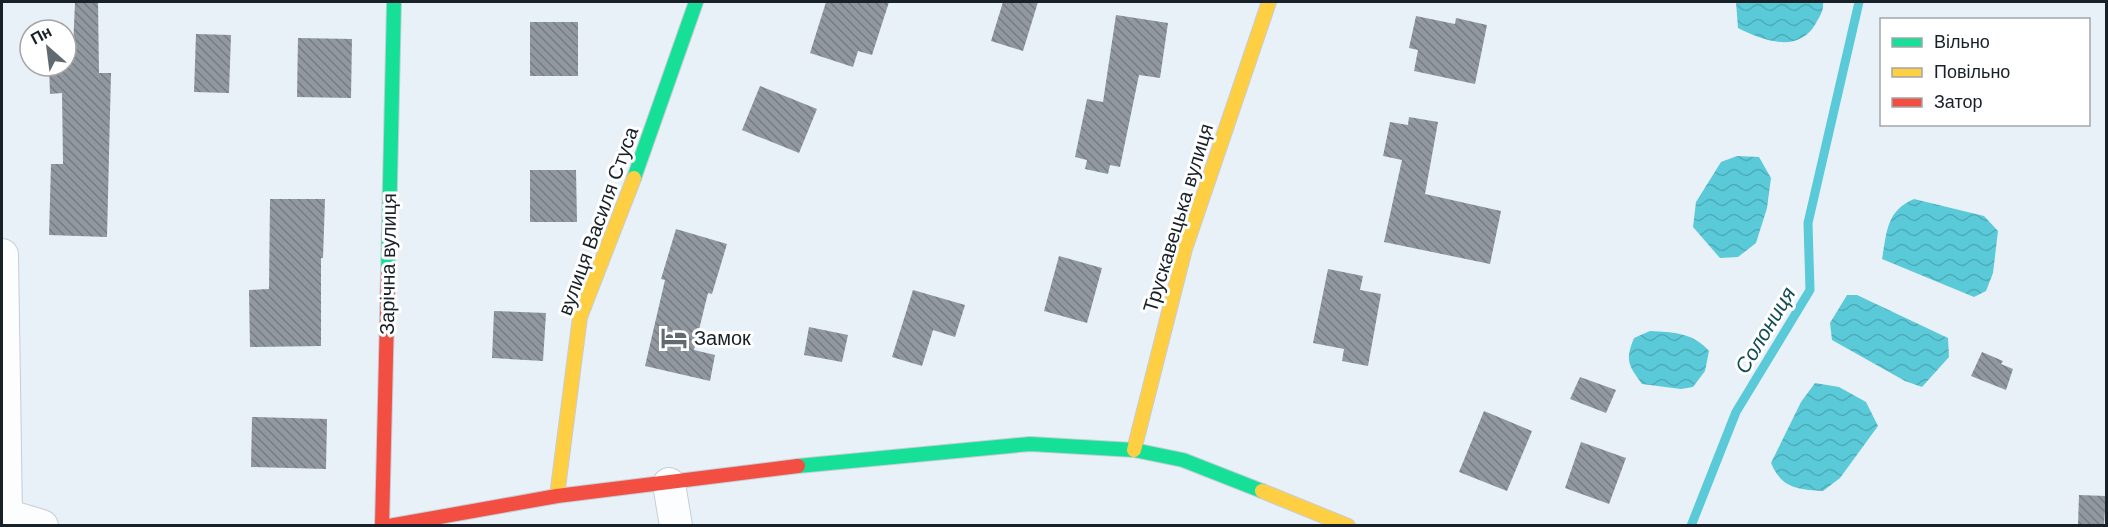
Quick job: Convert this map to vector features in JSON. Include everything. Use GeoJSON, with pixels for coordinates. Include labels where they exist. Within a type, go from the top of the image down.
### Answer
{"type":"FeatureCollection","features":[{"type":"Feature","properties":{"kind":"street","name":"Зарічна вулиця"},"geometry":{"type":"LineString","coordinates":[[382,525],[394,2]]}},
{"type":"Feature","properties":{"kind":"street","name":"вулиця Василя Стуса"},"geometry":{"type":"LineString","coordinates":[[557,496],[580,317],[658,116],[696,2]]}},
{"type":"Feature","properties":{"kind":"street","name":"Трускавецька вулиця"},"geometry":{"type":"LineString","coordinates":[[1134,450],[1185,249],[1269,2]]}},
{"type":"Feature","properties":{"kind":"street"},"geometry":{"type":"LineString","coordinates":[[2,255],[4,515],[42,525]]}},
{"type":"Feature","properties":{"kind":"street"},"geometry":{"type":"LineString","coordinates":[[389,525],[557,496],[801,466],[1030,444],[1134,450],[1183,460],[1348,525]]}},
{"type":"Feature","properties":{"kind":"street"},"geometry":{"type":"LineString","coordinates":[[669,484],[676,525]]}},
{"type":"Feature","properties":{"kind":"water"},"geometry":{"type":"Polygon","coordinates":[[[1736,2],[1823,2],[1823,5],[1809,33],[1791,42],[1780,42],[1759,37],[1738,28],[1736,2]]]}},
{"type":"Feature","properties":{"kind":"water"},"geometry":{"type":"Polygon","coordinates":[[[1737,156],[1759,157],[1771,178],[1767,208],[1756,243],[1738,257],[1720,258],[1693,227],[1696,202],[1721,162],[1737,156]]]}},
{"type":"Feature","properties":{"kind":"water"},"geometry":{"type":"Polygon","coordinates":[[[1914,199],[1984,216],[1998,231],[1993,273],[1986,291],[1974,297],[1882,259],[1889,223],[1898,210],[1914,199]]]}},
{"type":"Feature","properties":{"kind":"water"},"geometry":{"type":"Polygon","coordinates":[[[1847,295],[1857,295],[1948,338],[1949,357],[1922,387],[1905,381],[1832,340],[1830,323],[1847,295]]]}},
{"type":"Feature","properties":{"kind":"water"},"geometry":{"type":"Polygon","coordinates":[[[1650,331],[1690,337],[1709,351],[1705,371],[1693,387],[1681,389],[1642,384],[1631,367],[1629,352],[1634,338],[1650,331]]]}},
{"type":"Feature","properties":{"kind":"water"},"geometry":{"type":"Polygon","coordinates":[[[1815,383],[1839,387],[1866,402],[1878,426],[1840,478],[1823,491],[1798,488],[1786,483],[1775,472],[1771,463],[1801,402],[1815,383]]]}},
{"type":"Feature","properties":{"kind":"building"},"geometry":{"type":"Polygon","coordinates":[[[75,2],[98,2],[99,73],[111,73],[107,237],[49,235],[51,164],[63,164],[62,93],[50,94],[49,78],[78,78],[78,18],[74,18],[75,2]]]}},
{"type":"Feature","properties":{"kind":"building"},"geometry":{"type":"Polygon","coordinates":[[[826,2],[889,2],[872,55],[858,51],[853,67],[810,53],[826,2]]]}},
{"type":"Feature","properties":{"kind":"building"},"geometry":{"type":"Polygon","coordinates":[[[1003,2],[1038,2],[1023,51],[991,41],[1003,2]]]}},
{"type":"Feature","properties":{"kind":"building"},"geometry":{"type":"Polygon","coordinates":[[[1116,15],[1168,23],[1160,78],[1139,75],[1120,167],[1110,165],[1108,174],[1085,169],[1087,160],[1075,157],[1087,99],[1103,102],[1116,15]]]}},
{"type":"Feature","properties":{"kind":"building"},"geometry":{"type":"Polygon","coordinates":[[[1416,16],[1455,24],[1456,18],[1487,25],[1475,84],[1414,71],[1418,50],[1409,48],[1416,16]]]}},
{"type":"Feature","properties":{"kind":"building"},"geometry":{"type":"Polygon","coordinates":[[[530,22],[578,22],[578,76],[530,76],[530,22]]]}},
{"type":"Feature","properties":{"kind":"building"},"geometry":{"type":"Polygon","coordinates":[[[196,34],[231,35],[229,93],[194,92],[196,34]]]}},
{"type":"Feature","properties":{"kind":"building"},"geometry":{"type":"Polygon","coordinates":[[[298,38],[352,39],[351,98],[297,97],[298,38]]]}},
{"type":"Feature","properties":{"kind":"building"},"geometry":{"type":"Polygon","coordinates":[[[760,86],[817,109],[799,153],[742,130],[760,86]]]}},
{"type":"Feature","properties":{"kind":"building"},"geometry":{"type":"Polygon","coordinates":[[[1409,117],[1438,122],[1425,194],[1501,211],[1490,264],[1384,242],[1402,160],[1383,156],[1390,122],[1408,125],[1409,117]]]}},
{"type":"Feature","properties":{"kind":"building"},"geometry":{"type":"Polygon","coordinates":[[[530,170],[576,170],[577,222],[530,222],[530,170]]]}},
{"type":"Feature","properties":{"kind":"building"},"geometry":{"type":"Polygon","coordinates":[[[270,199],[325,199],[323,258],[321,258],[321,346],[250,347],[249,290],[269,289],[270,199]]]}},
{"type":"Feature","properties":{"kind":"building"},"geometry":{"type":"Polygon","coordinates":[[[676,229],[727,244],[712,294],[708,293],[694,350],[715,355],[710,381],[645,366],[665,280],[661,279],[676,229]]]}},
{"type":"Feature","properties":{"kind":"building"},"geometry":{"type":"Polygon","coordinates":[[[1059,256],[1102,268],[1087,323],[1044,311],[1059,256]]]}},
{"type":"Feature","properties":{"kind":"building"},"geometry":{"type":"Polygon","coordinates":[[[1328,269],[1363,276],[1360,290],[1381,294],[1368,366],[1342,361],[1344,349],[1313,343],[1328,269]]]}},
{"type":"Feature","properties":{"kind":"building"},"geometry":{"type":"Polygon","coordinates":[[[913,290],[965,305],[955,337],[933,330],[922,366],[892,357],[913,290]]]}},
{"type":"Feature","properties":{"kind":"building"},"geometry":{"type":"Polygon","coordinates":[[[494,311],[546,313],[543,361],[492,358],[494,311]]]}},
{"type":"Feature","properties":{"kind":"building"},"geometry":{"type":"Polygon","coordinates":[[[809,327],[848,335],[842,362],[804,355],[809,327]]]}},
{"type":"Feature","properties":{"kind":"building"},"geometry":{"type":"Polygon","coordinates":[[[1982,352],[2003,361],[2001,364],[2013,369],[2006,390],[1971,376],[1982,352]]]}},
{"type":"Feature","properties":{"kind":"building"},"geometry":{"type":"Polygon","coordinates":[[[1580,377],[1616,390],[1606,413],[1570,399],[1580,377]]]}},
{"type":"Feature","properties":{"kind":"building"},"geometry":{"type":"Polygon","coordinates":[[[1484,411],[1532,431],[1507,491],[1459,472],[1484,411]]]}},
{"type":"Feature","properties":{"kind":"building"},"geometry":{"type":"Polygon","coordinates":[[[252,417],[327,419],[326,469],[251,467],[252,417]]]}},
{"type":"Feature","properties":{"kind":"building"},"geometry":{"type":"Polygon","coordinates":[[[1581,442],[1626,458],[1609,504],[1565,488],[1581,442]]]}},
{"type":"Feature","properties":{"kind":"building"},"geometry":{"type":"Polygon","coordinates":[[[2079,495],[2106,496],[2104,525],[2078,525],[2079,495]]]}},
{"type":"Feature","properties":{"kind":"waterway","name":"Солониця"},"geometry":{"type":"LineString","coordinates":[[1691,526],[1736,412],[1810,290],[1808,223],[1859,2]]}},
{"type":"Feature","properties":{"kind":"traffic: fast"},"geometry":{"type":"LineString","coordinates":[[388,273],[394,2]]}},
{"type":"Feature","properties":{"kind":"traffic: fast"},"geometry":{"type":"LineString","coordinates":[[634,178],[696,2]]}},
{"type":"Feature","properties":{"kind":"traffic: fast"},"geometry":{"type":"LineString","coordinates":[[798,466],[1030,444],[1134,450],[1183,460],[1262,491]]}},
{"type":"Feature","properties":{"kind":"traffic: slow"},"geometry":{"type":"LineString","coordinates":[[1134,450],[1185,249],[1269,2]]}},
{"type":"Feature","properties":{"kind":"traffic: slow"},"geometry":{"type":"LineString","coordinates":[[557,496],[580,317],[634,178]]}},
{"type":"Feature","properties":{"kind":"traffic: slow"},"geometry":{"type":"LineString","coordinates":[[1262,491],[1348,526]]}},
{"type":"Feature","properties":{"kind":"traffic: jam"},"geometry":{"type":"LineString","coordinates":[[382,526],[388,273]]}},
{"type":"Feature","properties":{"kind":"traffic: jam"},"geometry":{"type":"LineString","coordinates":[[389,526],[557,496],[798,466]]}},
{"type":"Feature","properties":{"kind":"place","name":"Замок"},"geometry":{"type":"Point","coordinates":[674,338]}}]}
